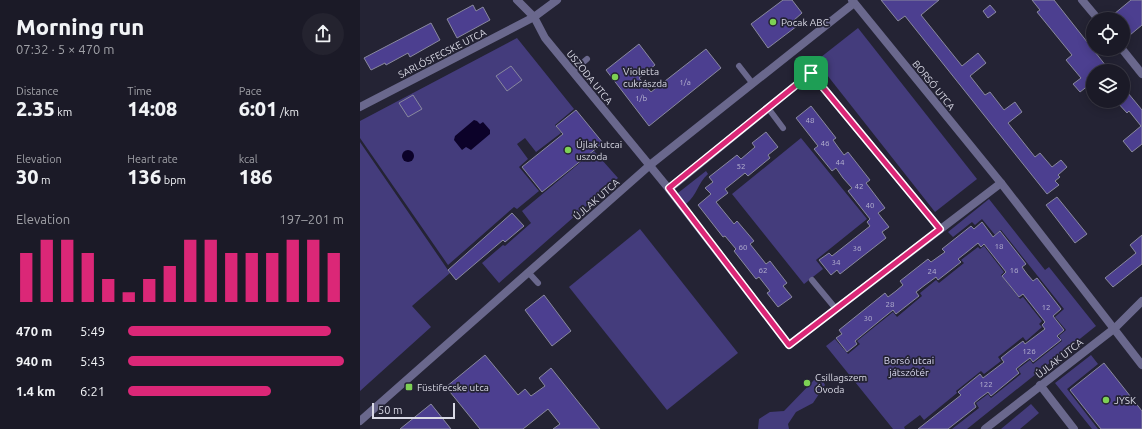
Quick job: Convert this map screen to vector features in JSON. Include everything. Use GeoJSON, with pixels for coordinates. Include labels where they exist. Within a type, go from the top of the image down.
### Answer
{"type":"FeatureCollection","features":[{"type":"Feature","properties":{"kind":"street","name":"USZODA UTCA"},"geometry":{"type":"LineString","coordinates":[[517,0],[534,17],[545,38],[650,165]]}},
{"type":"Feature","properties":{"kind":"street","name":"SARLÓSFECSKE UTCA"},"geometry":{"type":"LineString","coordinates":[[360,107],[534,17],[557,0]]}},
{"type":"Feature","properties":{"kind":"street"},"geometry":{"type":"LineString","coordinates":[[1082,0],[1092,12]]}},
{"type":"Feature","properties":{"kind":"street","name":"ÚJLAK UTCA"},"geometry":{"type":"LineString","coordinates":[[360,421],[650,165],[853,1]]}},
{"type":"Feature","properties":{"kind":"street","name":"BORSÓ UTCA"},"geometry":{"type":"LineString","coordinates":[[853,1],[1001,183],[1115,328],[1142,365]]}},
{"type":"Feature","properties":{"kind":"street"},"geometry":{"type":"LineString","coordinates":[[1128,56],[1142,74]]}},
{"type":"Feature","properties":{"kind":"street"},"geometry":{"type":"LineString","coordinates":[[669,188],[811,73],[940,229]]}},
{"type":"Feature","properties":{"kind":"street"},"geometry":{"type":"LineString","coordinates":[[650,165],[789,345],[1001,183]]}},
{"type":"Feature","properties":{"kind":"street","name":"ÚJLAK UTCA"},"geometry":{"type":"LineString","coordinates":[[985,429],[1115,328],[1142,301]]}},
{"type":"Feature","properties":{"kind":"street"},"geometry":{"type":"LineString","coordinates":[[1040,385],[1074,429]]}},
{"type":"Feature","properties":{"kind":"lane"},"geometry":{"type":"LineString","coordinates":[[573,71],[588,59]]}},
{"type":"Feature","properties":{"kind":"lane"},"geometry":{"type":"LineString","coordinates":[[739,66],[752,84]]}},
{"type":"Feature","properties":{"kind":"lane"},"geometry":{"type":"LineString","coordinates":[[768,108],[783,128]]}},
{"type":"Feature","properties":{"kind":"lane"},"geometry":{"type":"LineString","coordinates":[[528,272],[538,283]]}},
{"type":"Feature","properties":{"kind":"lane"},"geometry":{"type":"LineString","coordinates":[[812,280],[836,309]]}},
{"type":"Feature","properties":{"kind":"green space"},"geometry":{"type":"Polygon","coordinates":[[[858,28],[977,179],[935,212],[816,61],[858,28]]]}},
{"type":"Feature","properties":{"kind":"green space"},"geometry":{"type":"Polygon","coordinates":[[[517,38],[574,109],[555,125],[561,133],[536,152],[525,138],[517,144],[528,159],[519,167],[539,191],[517,209],[514,207],[448,265],[360,138],[360,121],[517,38]]]}},
{"type":"Feature","properties":{"kind":"green space"},"geometry":{"type":"Polygon","coordinates":[[[801,138],[867,219],[816,260],[823,269],[804,284],[732,194],[801,138]]]}},
{"type":"Feature","properties":{"kind":"green space"},"geometry":{"type":"Polygon","coordinates":[[[360,142],[450,273],[412,306],[431,327],[360,391],[360,142]]]}},
{"type":"Feature","properties":{"kind":"green space"},"geometry":{"type":"Polygon","coordinates":[[[594,151],[618,178],[499,283],[482,263],[503,245],[505,246],[531,223],[522,211],[594,151]]]}},
{"type":"Feature","properties":{"kind":"green space"},"geometry":{"type":"Polygon","coordinates":[[[706,171],[708,174],[690,200],[686,204],[679,199],[678,193],[706,171]]]}},
{"type":"Feature","properties":{"kind":"green space"},"geometry":{"type":"Polygon","coordinates":[[[989,199],[1045,270],[1049,267],[1096,326],[967,429],[952,429],[979,408],[976,403],[988,394],[991,398],[1021,374],[1018,369],[1030,360],[1033,364],[1062,341],[1059,336],[1066,330],[1055,317],[1064,309],[1001,230],[995,235],[982,219],[975,225],[972,222],[953,237],[948,232],[989,199]]]}},
{"type":"Feature","properties":{"kind":"green space"},"geometry":{"type":"Polygon","coordinates":[[[640,229],[738,353],[667,410],[569,287],[640,229]]]}},
{"type":"Feature","properties":{"kind":"green space","name":"Borsó utcai játszótér"},"geometry":{"type":"Polygon","coordinates":[[[984,246],[1004,272],[1001,275],[1020,299],[1023,297],[1042,321],[1039,324],[1042,327],[1026,341],[1023,337],[998,357],[1001,361],[984,374],[981,371],[924,420],[920,415],[904,427],[905,429],[893,429],[826,346],[835,339],[848,354],[860,344],[857,341],[893,312],[897,317],[922,296],[920,293],[936,280],[939,283],[964,263],[961,260],[978,247],[980,249],[984,246]]]}},
{"type":"Feature","properties":{"kind":"green space"},"geometry":{"type":"Polygon","coordinates":[[[1091,355],[1098,364],[1067,389],[1098,429],[1092,429],[1055,383],[1091,355]]]}},
{"type":"Feature","properties":{"kind":"green space"},"geometry":{"type":"Polygon","coordinates":[[[815,379],[822,379],[825,385],[813,403],[796,412],[788,424],[789,429],[758,429],[759,419],[770,412],[784,411],[815,379]]]}},
{"type":"Feature","properties":{"kind":"green space"},"geometry":{"type":"Polygon","coordinates":[[[1031,404],[1039,413],[1020,429],[1001,429],[1031,404]]]}},
{"type":"Feature","properties":{"kind":"shaded area"},"geometry":{"type":"Polygon","coordinates":[[[474,120],[480,124],[483,122],[490,130],[490,134],[471,150],[466,147],[462,150],[454,140],[455,136],[474,120]]]}},
{"type":"Feature","properties":{"kind":"shaded area"},"geometry":{"type":"Polygon","coordinates":[[[410,150],[413,151],[413,161],[406,162],[403,161],[402,154],[403,151],[410,150]]]}},
{"type":"Feature","properties":{"kind":"building","name":"Pocak ABC"},"geometry":{"type":"Polygon","coordinates":[[[783,0],[792,0],[802,13],[793,21],[797,26],[768,48],[751,24],[783,0]]]}},
{"type":"Feature","properties":{"kind":"building"},"geometry":{"type":"Polygon","coordinates":[[[881,0],[939,0],[921,15],[962,66],[978,53],[986,63],[970,76],[985,95],[990,92],[1004,110],[1015,102],[1022,112],[1008,123],[1035,157],[1040,153],[1052,167],[1061,160],[1067,167],[1058,175],[1060,177],[1055,181],[1059,185],[1047,194],[905,16],[898,21],[881,0]]]}},
{"type":"Feature","properties":{"kind":"building"},"geometry":{"type":"Polygon","coordinates":[[[1032,0],[1054,0],[1086,41],[1086,56],[1098,56],[1104,64],[1086,64],[1086,87],[1080,92],[1073,84],[1081,78],[1066,60],[1072,55],[1037,12],[1040,10],[1032,0]]]}},
{"type":"Feature","properties":{"kind":"building"},"geometry":{"type":"Polygon","coordinates":[[[1131,0],[1142,0],[1142,25],[1130,35],[1130,12],[1116,12],[1131,0]]]}},
{"type":"Feature","properties":{"kind":"building"},"geometry":{"type":"Polygon","coordinates":[[[473,5],[476,11],[483,7],[490,20],[457,38],[447,19],[473,5]]]}},
{"type":"Feature","properties":{"kind":"building"},"geometry":{"type":"Polygon","coordinates":[[[990,5],[996,12],[988,18],[983,11],[990,5]]]}},
{"type":"Feature","properties":{"kind":"building"},"geometry":{"type":"Polygon","coordinates":[[[431,23],[440,40],[410,57],[408,53],[386,65],[385,63],[371,70],[364,58],[431,23]]]}},
{"type":"Feature","properties":{"kind":"building"},"geometry":{"type":"Polygon","coordinates":[[[639,44],[655,65],[639,78],[651,92],[706,49],[721,68],[649,126],[606,70],[639,44]]]}},
{"type":"Feature","properties":{"kind":"building"},"geometry":{"type":"Polygon","coordinates":[[[511,66],[522,80],[507,91],[496,76],[511,66]]]}},
{"type":"Feature","properties":{"kind":"building"},"geometry":{"type":"Polygon","coordinates":[[[413,95],[422,109],[408,117],[399,103],[413,95]]]}},
{"type":"Feature","properties":{"kind":"building"},"geometry":{"type":"Polygon","coordinates":[[[1130,95],[1142,110],[1142,144],[1132,152],[1123,141],[1141,126],[1129,111],[1127,113],[1122,108],[1130,108],[1130,95]]]}},
{"type":"Feature","properties":{"kind":"building"},"geometry":{"type":"Polygon","coordinates":[[[811,106],[836,138],[833,140],[844,155],[848,152],[870,180],[866,183],[885,208],[878,213],[889,227],[882,232],[886,238],[840,274],[837,270],[831,275],[819,260],[829,253],[832,256],[870,226],[867,222],[870,219],[848,191],[852,188],[836,168],[832,171],[814,149],[818,146],[796,118],[811,106]]]}},
{"type":"Feature","properties":{"kind":"building","name":"Újlak utcai uszoda"},"geometry":{"type":"Polygon","coordinates":[[[576,110],[603,143],[542,192],[522,167],[563,134],[556,126],[576,110]]]}},
{"type":"Feature","properties":{"kind":"building"},"geometry":{"type":"Polygon","coordinates":[[[766,132],[778,147],[768,155],[770,158],[748,176],[745,173],[725,189],[728,193],[716,202],[734,224],[737,221],[754,241],[750,244],[766,264],[770,261],[787,283],[783,286],[792,297],[778,307],[767,293],[770,291],[759,277],[756,279],[734,251],[736,249],[725,236],[723,237],[698,205],[711,194],[705,188],[713,182],[709,177],[737,155],[741,159],[755,147],[752,143],[766,132]]]}},
{"type":"Feature","properties":{"kind":"building"},"geometry":{"type":"Polygon","coordinates":[[[1057,197],[1087,234],[1075,243],[1046,205],[1057,197]]]}},
{"type":"Feature","properties":{"kind":"building"},"geometry":{"type":"Polygon","coordinates":[[[512,213],[524,226],[505,242],[503,240],[456,280],[448,270],[512,213]]]}},
{"type":"Feature","properties":{"kind":"building"},"geometry":{"type":"Polygon","coordinates":[[[982,222],[993,237],[1000,231],[1026,264],[1022,267],[1027,274],[1033,281],[1037,278],[1061,309],[1053,316],[1064,330],[1057,336],[1061,340],[1033,362],[1030,358],[1022,364],[1016,369],[1019,373],[991,396],[988,392],[980,398],[974,403],[976,407],[948,429],[918,429],[961,395],[958,392],[980,374],[983,378],[1004,362],[1001,358],[1011,350],[1023,341],[1025,344],[1045,329],[1042,325],[1045,322],[1023,294],[1019,297],[1002,276],[1006,272],[984,244],[981,247],[978,243],[958,259],[961,262],[938,280],[936,277],[916,292],[919,296],[896,314],[893,310],[855,341],[857,344],[847,352],[836,338],[842,334],[839,330],[885,293],[888,297],[903,285],[900,281],[928,259],[931,262],[945,252],[942,249],[971,226],[974,229],[982,222]]]}},
{"type":"Feature","properties":{"kind":"building"},"geometry":{"type":"Polygon","coordinates":[[[1142,235],[1142,264],[1113,287],[1105,278],[1136,253],[1130,245],[1142,235]]]}},
{"type":"Feature","properties":{"kind":"building"},"geometry":{"type":"Polygon","coordinates":[[[544,295],[571,331],[552,346],[525,310],[544,295]]]}},
{"type":"Feature","properties":{"kind":"building"},"geometry":{"type":"Polygon","coordinates":[[[485,355],[518,395],[525,389],[531,396],[545,386],[539,378],[551,368],[600,429],[553,429],[560,424],[548,409],[523,429],[480,429],[446,387],[485,355]]]}},
{"type":"Feature","properties":{"kind":"building","name":"JYSK"},"geometry":{"type":"Polygon","coordinates":[[[1104,363],[1142,411],[1142,429],[1101,429],[1070,390],[1104,363]]]}},
{"type":"Feature","properties":{"kind":"building"},"geometry":{"type":"Polygon","coordinates":[[[431,404],[451,429],[400,429],[431,404]]]}},
{"type":"Feature","properties":{"kind":"place","name":"Pocak ABC"},"geometry":{"type":"Point","coordinates":[773,22]}},
{"type":"Feature","properties":{"kind":"place","name":"Violetta cukrászda"},"geometry":{"type":"Point","coordinates":[615,77]}},
{"type":"Feature","properties":{"kind":"place","name":"Újlak utcai uszoda"},"geometry":{"type":"Point","coordinates":[568,150]}},
{"type":"Feature","properties":{"kind":"place","name":"Csillagszem Óvoda"},"geometry":{"type":"Point","coordinates":[807,383]}},
{"type":"Feature","properties":{"kind":"place","name":"Füstifecske utca"},"geometry":{"type":"Point","coordinates":[409,387]}},
{"type":"Feature","properties":{"kind":"place","name":"JYSK"},"geometry":{"type":"Point","coordinates":[1106,400]}},
{"type":"Feature","properties":{"kind":"route"},"geometry":{"type":"LineString","coordinates":[[811,73],[940,229],[789,345],[669,188],[811,73]]}}]}
